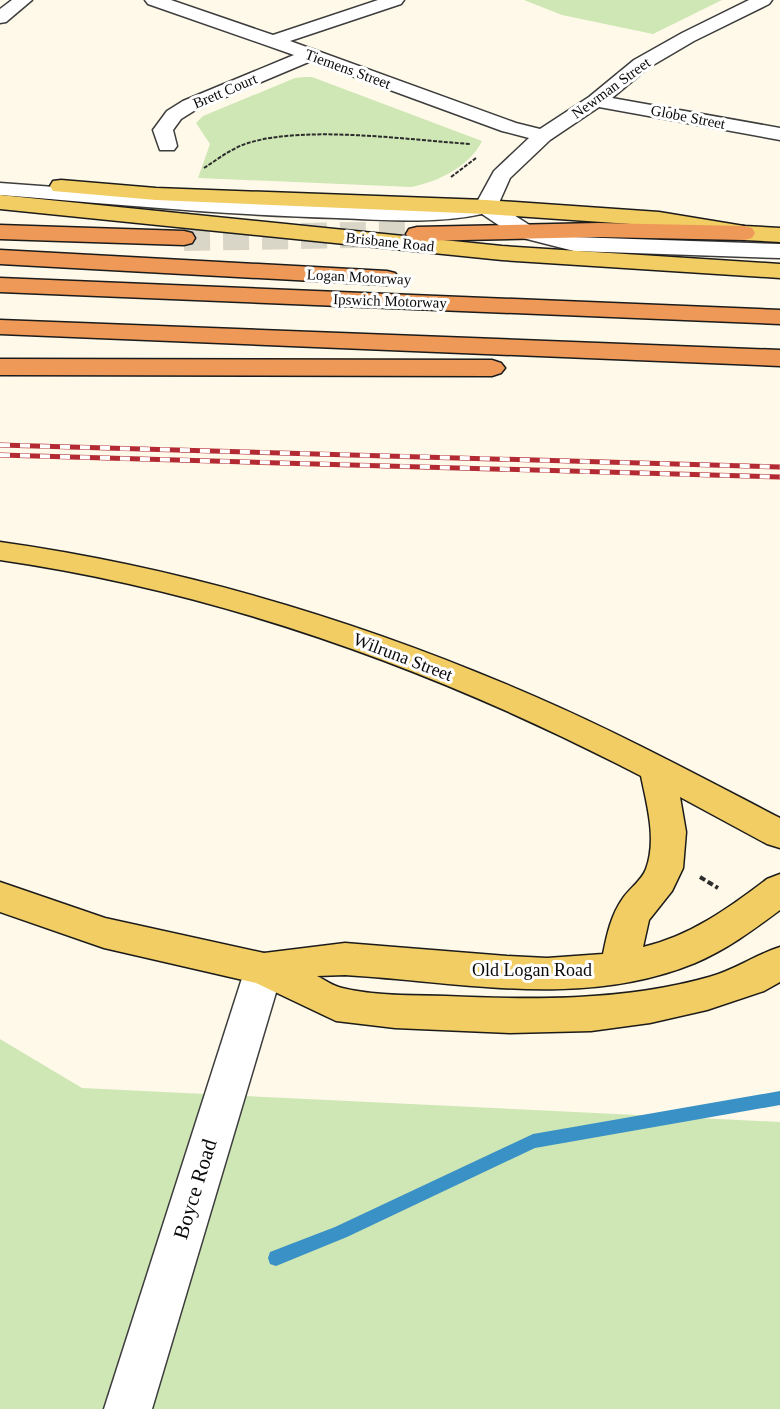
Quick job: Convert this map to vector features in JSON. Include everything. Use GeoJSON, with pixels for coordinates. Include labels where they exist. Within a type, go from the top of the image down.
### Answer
{"type":"FeatureCollection","features":[{"type":"Feature","properties":{"kind":"highway"},"geometry":{"type":"LineString","coordinates":[[417,234],[522,231],[744,233]]}},
{"type":"Feature","properties":{"kind":"highway"},"geometry":{"type":"LineString","coordinates":[[0,232],[184,238]]}},
{"type":"Feature","properties":{"kind":"highway","name":"Logan Motorway"},"geometry":{"type":"LineString","coordinates":[[0,257],[414,279]]}},
{"type":"Feature","properties":{"kind":"highway"},"geometry":{"type":"LineString","coordinates":[[471,282],[632,291],[716,314]]}},
{"type":"Feature","properties":{"kind":"highway","name":"Ipswich Motorway"},"geometry":{"type":"LineString","coordinates":[[0,285],[780,317]]}},
{"type":"Feature","properties":{"kind":"highway"},"geometry":{"type":"LineString","coordinates":[[0,327],[780,358]]}},
{"type":"Feature","properties":{"kind":"highway"},"geometry":{"type":"LineString","coordinates":[[0,367],[492,369],[557,350]]}},
{"type":"Feature","properties":{"kind":"main road","name":"Brisbane Road"},"geometry":{"type":"LineString","coordinates":[[0,180],[156,194],[486,207],[660,219],[744,233],[780,235]]}},
{"type":"Feature","properties":{"kind":"main road","name":"Brisbane Road"},"geometry":{"type":"LineString","coordinates":[[0,202],[502,253],[780,271]]}},
{"type":"Feature","properties":{"kind":"main road","name":"Wilruna Street"},"geometry":{"type":"LineString","coordinates":[[0,551],[165,582],[325,628],[489,690],[657,770],[780,834]]}},
{"type":"Feature","properties":{"kind":"main road"},"geometry":{"type":"LineString","coordinates":[[620,968],[633,914],[654,890],[665,868],[668,846],[666,820],[657,770]]}},
{"type":"Feature","properties":{"kind":"main road","name":"Old Logan Road"},"geometry":{"type":"LineString","coordinates":[[264,969],[343,959],[505,973],[568,973],[620,968],[668,957],[744,918],[780,889]]}},
{"type":"Feature","properties":{"kind":"main road","name":"Old Logan Road"},"geometry":{"type":"LineString","coordinates":[[0,897],[104,933],[264,969],[336,1004],[395,1011],[510,1016],[591,1014],[650,1006],[707,994],[750,980],[780,963]]}},
{"type":"Feature","properties":{"kind":"street"},"geometry":{"type":"LineString","coordinates":[[0,18],[23,0]]}},
{"type":"Feature","properties":{"kind":"street","name":"Tiemens Street"},"geometry":{"type":"LineString","coordinates":[[154,0],[273,40],[509,127],[543,136]]}},
{"type":"Feature","properties":{"kind":"street"},"geometry":{"type":"LineString","coordinates":[[273,40],[395,0]]}},
{"type":"Feature","properties":{"kind":"street","name":"Newman Street"},"geometry":{"type":"LineString","coordinates":[[486,207],[501,176],[543,136],[596,101],[641,64],[688,37],[763,0]]}},
{"type":"Feature","properties":{"kind":"street","name":"Brett Court"},"geometry":{"type":"LineString","coordinates":[[167,146],[163,130],[174,115],[190,105],[309,55]]}},
{"type":"Feature","properties":{"kind":"street","name":"Globe Street"},"geometry":{"type":"LineString","coordinates":[[596,101],[780,134]]}},
{"type":"Feature","properties":{"kind":"street"},"geometry":{"type":"LineString","coordinates":[[0,189],[273,210],[410,214],[457,213],[486,207],[522,231],[573,244],[780,251]]}},
{"type":"Feature","properties":{"kind":"street","name":"Boyce Road"},"geometry":{"type":"LineString","coordinates":[[128,1409],[264,969]]}},
{"type":"Feature","properties":{"kind":"path"},"geometry":{"type":"LineString","coordinates":[[203,169],[224,154],[248,143],[293,136],[336,135],[481,143]]}},
{"type":"Feature","properties":{"kind":"path"},"geometry":{"type":"LineString","coordinates":[[697,875],[718,888]]}},
{"type":"Feature","properties":{"kind":"green space"},"geometry":{"type":"Polygon","coordinates":[[[524,0],[722,0],[653,34],[562,15],[524,0]]]}},
{"type":"Feature","properties":{"kind":"green space"},"geometry":{"type":"Polygon","coordinates":[[[312,77],[482,141],[470,158],[452,172],[411,187],[198,178],[210,144],[196,123],[203,116],[295,78],[312,77]]]}},
{"type":"Feature","properties":{"kind":"green space"},"geometry":{"type":"Polygon","coordinates":[[[0,1039],[82,1088],[780,1122],[780,1409],[0,1409],[0,1039]]]}},
{"type":"Feature","properties":{"kind":"waterway"},"geometry":{"type":"LineString","coordinates":[[276,1258],[341,1232],[533,1141],[780,1098]]}},
{"type":"Feature","properties":{"kind":"tunnel"},"geometry":{"type":"LineString","coordinates":[[184,238],[417,234]]}},
{"type":"Feature","properties":{"kind":"railway"},"geometry":{"type":"LineString","coordinates":[[0,445],[780,467]]}},
{"type":"Feature","properties":{"kind":"railway"},"geometry":{"type":"LineString","coordinates":[[0,455],[780,477]]}}]}
